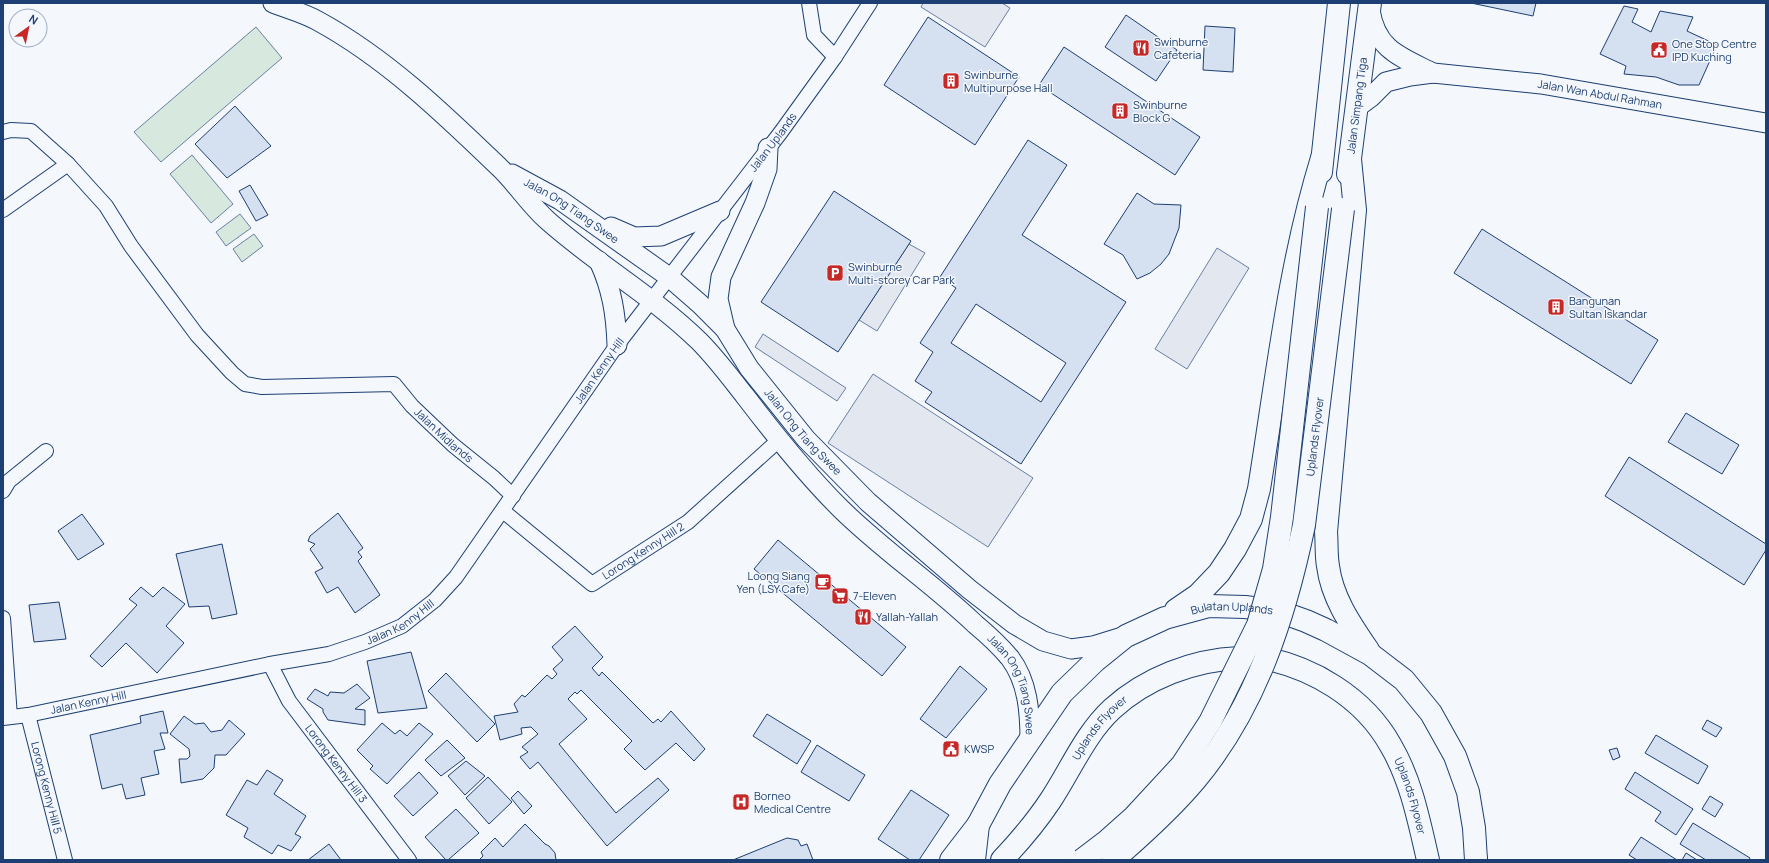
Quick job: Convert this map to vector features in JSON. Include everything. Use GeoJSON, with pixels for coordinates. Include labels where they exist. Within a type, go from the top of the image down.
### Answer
{"type":"FeatureCollection","features":[{"type":"Feature","properties":{"kind":"main road","name":"Jalan Ong Tiang Swee"},"geometry":{"type":"LineString","coordinates":[[273,3],[317,20],[386,66],[422,96],[502,169],[545,219],[698,339],[780,439],[840,508],[888,550],[950,600],[987,634],[1010,659],[1022,678],[1030,719],[1030,741]]}},
{"type":"Feature","properties":{"kind":"main road"},"geometry":{"type":"LineString","coordinates":[[1082,860],[1107,841],[1134,817],[1182,764],[1210,722],[1258,625],[1274,569],[1282,517],[1339,3]]}},
{"type":"Feature","properties":{"kind":"main road"},"geometry":{"type":"LineString","coordinates":[[1370,6],[1372,26],[1381,40],[1398,56],[1433,73]]}},
{"type":"Feature","properties":{"kind":"main road","name":"Jalan Simpang Tiga"},"geometry":{"type":"LineString","coordinates":[[1343,209],[1370,6]]}},
{"type":"Feature","properties":{"kind":"main road"},"geometry":{"type":"LineString","coordinates":[[1356,108],[1371,97],[1386,82],[1410,76],[1433,73]]}},
{"type":"Feature","properties":{"kind":"main road","name":"Jalan Wan Abdul Rahman"},"geometry":{"type":"LineString","coordinates":[[1433,73],[1540,84],[1766,123]]}},
{"type":"Feature","properties":{"kind":"main road"},"geometry":{"type":"LineString","coordinates":[[725,329],[718,299],[721,278],[754,203],[767,169],[768,148]]}},
{"type":"Feature","properties":{"kind":"main road"},"geometry":{"type":"LineString","coordinates":[[1165,618],[1198,595],[1219,573],[1235,549],[1251,519],[1259,489],[1296,258],[1308,202],[1322,158]]}},
{"type":"Feature","properties":{"kind":"main road"},"geometry":{"type":"LineString","coordinates":[[1350,159],[1355,210],[1326,532],[1328,567],[1336,594],[1349,622],[1370,654]]}},
{"type":"Feature","properties":{"kind":"main road","name":"Jalan Ong Tiang Swee"},"geometry":{"type":"LineString","coordinates":[[502,169],[560,200],[669,277],[725,329],[749,368],[806,439],[868,502],[969,589],[1014,624],[1043,640],[1070,649],[1093,646],[1126,636]]}},
{"type":"Feature","properties":{"kind":"main road"},"geometry":{"type":"LineString","coordinates":[[560,200],[609,226],[634,237],[661,236],[720,211]]}},
{"type":"Feature","properties":{"kind":"main road","name":"Uplands Flyover"},"geometry":{"type":"LineString","coordinates":[[1113,860],[1147,831],[1196,780],[1224,741],[1252,693],[1276,634],[1294,572],[1304,525],[1343,209]]}},
{"type":"Feature","properties":{"kind":"main road"},"geometry":{"type":"LineString","coordinates":[[599,260],[607,278],[613,299],[617,345]]}},
{"type":"Feature","properties":{"kind":"main road","name":"Bulatan Uplands"},"geometry":{"type":"LineString","coordinates":[[974,860],[978,825],[1000,784],[1062,693],[1095,661],[1126,636],[1165,618],[1209,606],[1245,607],[1278,611],[1326,630],[1370,654],[1408,686],[1430,713],[1455,756],[1468,792],[1474,828],[1476,860]]}},
{"type":"Feature","properties":{"kind":"main road","name":"Uplands Flyover"},"geometry":{"type":"LineString","coordinates":[[1002,860],[1018,843],[1049,802],[1088,737],[1111,710],[1138,689],[1190,665],[1217,659],[1257,657],[1313,674],[1334,685],[1355,702],[1374,721],[1391,745],[1403,772],[1412,797],[1428,860]]}},
{"type":"Feature","properties":{"kind":"main road"},"geometry":{"type":"LineString","coordinates":[[951,860],[978,825]]}},
{"type":"Feature","properties":{"kind":"street"},"geometry":{"type":"LineString","coordinates":[[808,3],[814,36],[835,57]]}},
{"type":"Feature","properties":{"kind":"street","name":"Jalan Uplands"},"geometry":{"type":"LineString","coordinates":[[669,277],[768,148],[835,57],[870,3]]}},
{"type":"Feature","properties":{"kind":"street","name":"Jalan Midlands"},"geometry":{"type":"LineString","coordinates":[[3,132],[11,130],[31,131],[68,164],[106,206],[131,246],[197,335],[244,384],[262,388],[394,384],[412,406],[453,445],[494,478],[513,496]]}},
{"type":"Feature","properties":{"kind":"street"},"geometry":{"type":"LineString","coordinates":[[3,210],[68,164]]}},
{"type":"Feature","properties":{"kind":"street","name":"Jalan Kenny Hill"},"geometry":{"type":"LineString","coordinates":[[7,717],[28,715],[270,664],[329,654],[365,642],[402,626],[435,600],[456,577],[617,345],[669,277]]}},
{"type":"Feature","properties":{"kind":"street","name":"Lorong Kenny Hill 2"},"geometry":{"type":"LineString","coordinates":[[503,511],[592,584],[688,522],[780,439]]}},
{"type":"Feature","properties":{"kind":"street"},"geometry":{"type":"LineString","coordinates":[[3,490],[9,481],[46,451]]}},
{"type":"Feature","properties":{"kind":"street"},"geometry":{"type":"LineString","coordinates":[[3,618],[7,717]]}},
{"type":"Feature","properties":{"kind":"street","name":"Lorong Kenny Hill 3"},"geometry":{"type":"LineString","coordinates":[[270,664],[289,701],[409,860]]}},
{"type":"Feature","properties":{"kind":"street","name":"Lorong Kenny Hill 5"},"geometry":{"type":"LineString","coordinates":[[28,715],[65,860]]}},
{"type":"Feature","properties":{"kind":"shaded area"},"geometry":{"type":"Polygon","coordinates":[[[923,3],[1002,3],[1010,8],[985,47],[921,7],[923,3]]]}},
{"type":"Feature","properties":{"kind":"shaded area"},"geometry":{"type":"Polygon","coordinates":[[[256,27],[282,58],[161,162],[134,132],[256,27]]]}},
{"type":"Feature","properties":{"kind":"shaded area"},"geometry":{"type":"Polygon","coordinates":[[[192,155],[233,204],[211,223],[170,174],[192,155]]]}},
{"type":"Feature","properties":{"kind":"shaded area"},"geometry":{"type":"Polygon","coordinates":[[[240,214],[251,228],[226,246],[216,232],[240,214]]]}},
{"type":"Feature","properties":{"kind":"shaded area"},"geometry":{"type":"Polygon","coordinates":[[[254,234],[263,246],[242,262],[233,249],[254,234]]]}},
{"type":"Feature","properties":{"kind":"shaded area"},"geometry":{"type":"Polygon","coordinates":[[[909,244],[925,253],[877,331],[859,320],[909,244]]]}},
{"type":"Feature","properties":{"kind":"shaded area"},"geometry":{"type":"Polygon","coordinates":[[[1217,248],[1249,268],[1187,369],[1155,349],[1217,248]]]}},
{"type":"Feature","properties":{"kind":"shaded area"},"geometry":{"type":"Polygon","coordinates":[[[763,334],[846,388],[837,401],[755,347],[763,334]]]}},
{"type":"Feature","properties":{"kind":"shaded area"},"geometry":{"type":"Polygon","coordinates":[[[873,374],[1033,478],[988,547],[828,443],[873,374]]]}},
{"type":"Feature","properties":{"kind":"building"},"geometry":{"type":"Polygon","coordinates":[[[1471,3],[1536,3],[1533,16],[1471,3]]]}},
{"type":"Feature","properties":{"kind":"building","name":"One Stop Centre IPD Kuching"},"geometry":{"type":"Polygon","coordinates":[[[1624,6],[1638,9],[1632,22],[1651,32],[1660,11],[1693,17],[1687,31],[1717,45],[1699,85],[1679,85],[1656,77],[1624,74],[1626,66],[1600,54],[1624,6]]]}},
{"type":"Feature","properties":{"kind":"building","name":"Swinburne Cafeteria"},"geometry":{"type":"Polygon","coordinates":[[[1126,15],[1177,50],[1156,81],[1105,47],[1126,15]]]}},
{"type":"Feature","properties":{"kind":"building","name":"Swinburne Multipurpose Hall"},"geometry":{"type":"Polygon","coordinates":[[[928,17],[1019,77],[975,145],[884,85],[928,17]]]}},
{"type":"Feature","properties":{"kind":"building"},"geometry":{"type":"Polygon","coordinates":[[[1205,26],[1235,28],[1233,72],[1203,70],[1205,26]]]}},
{"type":"Feature","properties":{"kind":"building","name":"Swinburne Block G"},"geometry":{"type":"Polygon","coordinates":[[[1064,47],[1200,137],[1175,175],[1039,85],[1064,47]]]}},
{"type":"Feature","properties":{"kind":"building"},"geometry":{"type":"Polygon","coordinates":[[[235,106],[271,146],[227,178],[195,144],[235,106]]]}},
{"type":"Feature","properties":{"kind":"building"},"geometry":{"type":"Polygon","coordinates":[[[1028,140],[1067,165],[1022,235],[1126,302],[1021,464],[925,402],[932,392],[915,381],[933,352],[920,343],[956,288],[940,277],[1028,140]],[[976,304],[951,343],[1041,402],[1066,363],[976,304]]]}},
{"type":"Feature","properties":{"kind":"building"},"geometry":{"type":"Polygon","coordinates":[[[250,185],[268,215],[256,221],[239,191],[250,185]]]}},
{"type":"Feature","properties":{"kind":"building","name":"Swinburne Multi-storey Car Park"},"geometry":{"type":"Polygon","coordinates":[[[834,191],[911,241],[838,352],[761,302],[834,191]]]}},
{"type":"Feature","properties":{"kind":"building"},"geometry":{"type":"Polygon","coordinates":[[[1137,193],[1154,204],[1181,205],[1179,228],[1169,254],[1161,264],[1150,273],[1137,279],[1123,255],[1104,244],[1137,193]]]}},
{"type":"Feature","properties":{"kind":"building","name":"Bangunan Sultan Iskandar"},"geometry":{"type":"Polygon","coordinates":[[[1482,229],[1658,340],[1631,384],[1454,273],[1482,229]]]}},
{"type":"Feature","properties":{"kind":"building"},"geometry":{"type":"Polygon","coordinates":[[[1686,413],[1739,445],[1722,474],[1668,442],[1686,413]]]}},
{"type":"Feature","properties":{"kind":"building"},"geometry":{"type":"Polygon","coordinates":[[[1629,457],[1766,544],[1766,550],[1744,585],[1605,496],[1629,457]]]}},
{"type":"Feature","properties":{"kind":"building"},"geometry":{"type":"Polygon","coordinates":[[[338,513],[363,548],[358,552],[362,557],[358,561],[380,595],[355,613],[338,587],[327,593],[315,572],[323,568],[310,549],[315,544],[308,541],[310,536],[338,513]]]}},
{"type":"Feature","properties":{"kind":"building"},"geometry":{"type":"Polygon","coordinates":[[[82,514],[104,544],[78,560],[58,531],[82,514]]]}},
{"type":"Feature","properties":{"kind":"building"},"geometry":{"type":"Polygon","coordinates":[[[778,540],[906,647],[882,676],[754,569],[778,540]]]}},
{"type":"Feature","properties":{"kind":"building"},"geometry":{"type":"Polygon","coordinates":[[[222,544],[237,614],[212,619],[209,606],[189,607],[176,554],[222,544]]]}},
{"type":"Feature","properties":{"kind":"building"},"geometry":{"type":"Polygon","coordinates":[[[141,587],[153,597],[163,587],[185,604],[166,626],[184,643],[157,673],[126,643],[102,667],[90,656],[137,605],[129,599],[141,587]]]}},
{"type":"Feature","properties":{"kind":"building"},"geometry":{"type":"Polygon","coordinates":[[[59,602],[66,639],[34,642],[29,605],[59,602]]]}},
{"type":"Feature","properties":{"kind":"building"},"geometry":{"type":"Polygon","coordinates":[[[575,626],[603,657],[592,668],[599,676],[602,672],[653,723],[658,719],[661,722],[671,711],[705,749],[694,761],[676,743],[645,770],[624,749],[632,741],[581,690],[577,694],[575,692],[568,699],[587,719],[559,744],[616,813],[658,778],[669,790],[607,846],[538,762],[530,769],[520,757],[528,752],[522,747],[538,734],[531,727],[521,728],[522,734],[500,740],[494,716],[518,712],[514,704],[522,695],[525,697],[547,675],[552,679],[557,674],[553,669],[563,660],[552,647],[575,626]]]}},
{"type":"Feature","properties":{"kind":"building"},"geometry":{"type":"Polygon","coordinates":[[[411,652],[427,708],[378,713],[367,661],[411,652]]]}},
{"type":"Feature","properties":{"kind":"building"},"geometry":{"type":"Polygon","coordinates":[[[960,666],[987,689],[946,738],[920,719],[960,666]]]}},
{"type":"Feature","properties":{"kind":"building"},"geometry":{"type":"Polygon","coordinates":[[[446,673],[495,724],[477,742],[428,691],[446,673]]]}},
{"type":"Feature","properties":{"kind":"building"},"geometry":{"type":"Polygon","coordinates":[[[357,684],[370,698],[355,709],[365,710],[365,725],[328,720],[323,712],[323,709],[307,699],[315,689],[328,696],[330,692],[344,693],[357,684]]]}},
{"type":"Feature","properties":{"kind":"building"},"geometry":{"type":"Polygon","coordinates":[[[163,711],[168,733],[160,733],[165,749],[154,751],[159,774],[141,778],[145,795],[126,799],[122,784],[102,789],[90,735],[141,723],[140,716],[163,711]]]}},
{"type":"Feature","properties":{"kind":"building"},"geometry":{"type":"Polygon","coordinates":[[[767,714],[811,741],[797,764],[753,736],[767,714]]]}},
{"type":"Feature","properties":{"kind":"building"},"geometry":{"type":"Polygon","coordinates":[[[184,716],[195,724],[204,723],[211,732],[222,730],[229,720],[245,734],[226,755],[215,755],[214,768],[203,779],[181,783],[179,759],[187,759],[190,756],[189,749],[170,734],[184,716]]]}},
{"type":"Feature","properties":{"kind":"building"},"geometry":{"type":"Polygon","coordinates":[[[1707,720],[1722,728],[1716,737],[1702,729],[1707,720]]]}},
{"type":"Feature","properties":{"kind":"building"},"geometry":{"type":"Polygon","coordinates":[[[382,723],[395,734],[400,730],[407,736],[419,723],[433,734],[387,784],[370,769],[373,766],[357,750],[382,723]]]}},
{"type":"Feature","properties":{"kind":"building"},"geometry":{"type":"Polygon","coordinates":[[[1656,735],[1708,766],[1698,784],[1645,753],[1656,735]]]}},
{"type":"Feature","properties":{"kind":"building"},"geometry":{"type":"Polygon","coordinates":[[[447,740],[465,758],[441,776],[425,760],[447,740]]]}},
{"type":"Feature","properties":{"kind":"building"},"geometry":{"type":"Polygon","coordinates":[[[817,745],[865,775],[849,801],[801,772],[817,745]]]}},
{"type":"Feature","properties":{"kind":"building"},"geometry":{"type":"Polygon","coordinates":[[[1617,748],[1620,757],[1613,760],[1609,750],[1617,748]]]}},
{"type":"Feature","properties":{"kind":"building"},"geometry":{"type":"Polygon","coordinates":[[[466,761],[485,776],[465,795],[448,776],[466,761]]]}},
{"type":"Feature","properties":{"kind":"building"},"geometry":{"type":"Polygon","coordinates":[[[267,770],[283,780],[274,794],[306,816],[295,834],[301,837],[291,851],[278,845],[272,854],[244,837],[248,828],[226,815],[247,780],[257,785],[267,770]]]}},
{"type":"Feature","properties":{"kind":"building"},"geometry":{"type":"Polygon","coordinates":[[[419,772],[438,793],[413,816],[394,796],[419,772]]]}},
{"type":"Feature","properties":{"kind":"building"},"geometry":{"type":"Polygon","coordinates":[[[1635,772],[1693,809],[1676,835],[1655,821],[1661,812],[1625,789],[1635,772]]]}},
{"type":"Feature","properties":{"kind":"building"},"geometry":{"type":"Polygon","coordinates":[[[488,777],[512,802],[489,824],[466,798],[488,777]]]}},
{"type":"Feature","properties":{"kind":"building"},"geometry":{"type":"Polygon","coordinates":[[[911,790],[949,815],[919,860],[910,860],[878,839],[911,790]]]}},
{"type":"Feature","properties":{"kind":"building"},"geometry":{"type":"Polygon","coordinates":[[[518,791],[532,806],[524,814],[511,798],[518,791]]]}},
{"type":"Feature","properties":{"kind":"building"},"geometry":{"type":"Polygon","coordinates":[[[1710,796],[1723,804],[1715,817],[1702,809],[1710,796]]]}},
{"type":"Feature","properties":{"kind":"building"},"geometry":{"type":"Polygon","coordinates":[[[456,809],[479,833],[448,860],[446,860],[425,837],[456,809]]]}},
{"type":"Feature","properties":{"kind":"building"},"geometry":{"type":"Polygon","coordinates":[[[1693,823],[1750,858],[1749,860],[1706,860],[1680,844],[1693,823]]]}},
{"type":"Feature","properties":{"kind":"building"},"geometry":{"type":"Polygon","coordinates":[[[525,824],[545,844],[549,846],[555,853],[556,860],[479,860],[483,856],[481,852],[495,838],[503,847],[525,824]]]}},
{"type":"Feature","properties":{"kind":"building"},"geometry":{"type":"Polygon","coordinates":[[[1641,837],[1677,860],[1637,860],[1629,855],[1641,837]]]}},
{"type":"Feature","properties":{"kind":"building"},"geometry":{"type":"Polygon","coordinates":[[[787,838],[798,840],[801,846],[807,844],[813,860],[733,860],[787,838]]]}},
{"type":"Feature","properties":{"kind":"building"},"geometry":{"type":"Polygon","coordinates":[[[329,844],[341,860],[308,860],[329,844]]]}},
{"type":"Feature","properties":{"kind":"building"},"geometry":{"type":"Polygon","coordinates":[[[1686,853],[1697,860],[1682,860],[1686,853]]]}},
{"type":"Feature","properties":{"kind":"place","name":"Swinburne Cafeteria"},"geometry":{"type":"Point","coordinates":[1141,48]}},
{"type":"Feature","properties":{"kind":"place","name":"One Stop Centre IPD Kuching"},"geometry":{"type":"Point","coordinates":[1659,50]}},
{"type":"Feature","properties":{"kind":"place","name":"Swinburne Multipurpose Hall"},"geometry":{"type":"Point","coordinates":[951,81]}},
{"type":"Feature","properties":{"kind":"place","name":"Swinburne Block G"},"geometry":{"type":"Point","coordinates":[1120,111]}},
{"type":"Feature","properties":{"kind":"place","name":"Swinburne Multi-storey Car Park"},"geometry":{"type":"Point","coordinates":[835,273]}},
{"type":"Feature","properties":{"kind":"place","name":"Bangunan Sultan Iskandar"},"geometry":{"type":"Point","coordinates":[1556,307]}},
{"type":"Feature","properties":{"kind":"place","name":"Loong Siang Yen (LSY Cafe)"},"geometry":{"type":"Point","coordinates":[823,582]}},
{"type":"Feature","properties":{"kind":"place","name":"7-Eleven"},"geometry":{"type":"Point","coordinates":[840,596]}},
{"type":"Feature","properties":{"kind":"place","name":"Yallah-Yallah"},"geometry":{"type":"Point","coordinates":[863,617]}},
{"type":"Feature","properties":{"kind":"place","name":"KWSP"},"geometry":{"type":"Point","coordinates":[951,749]}},
{"type":"Feature","properties":{"kind":"place","name":"Borneo Medical Centre"},"geometry":{"type":"Point","coordinates":[741,802]}}]}
